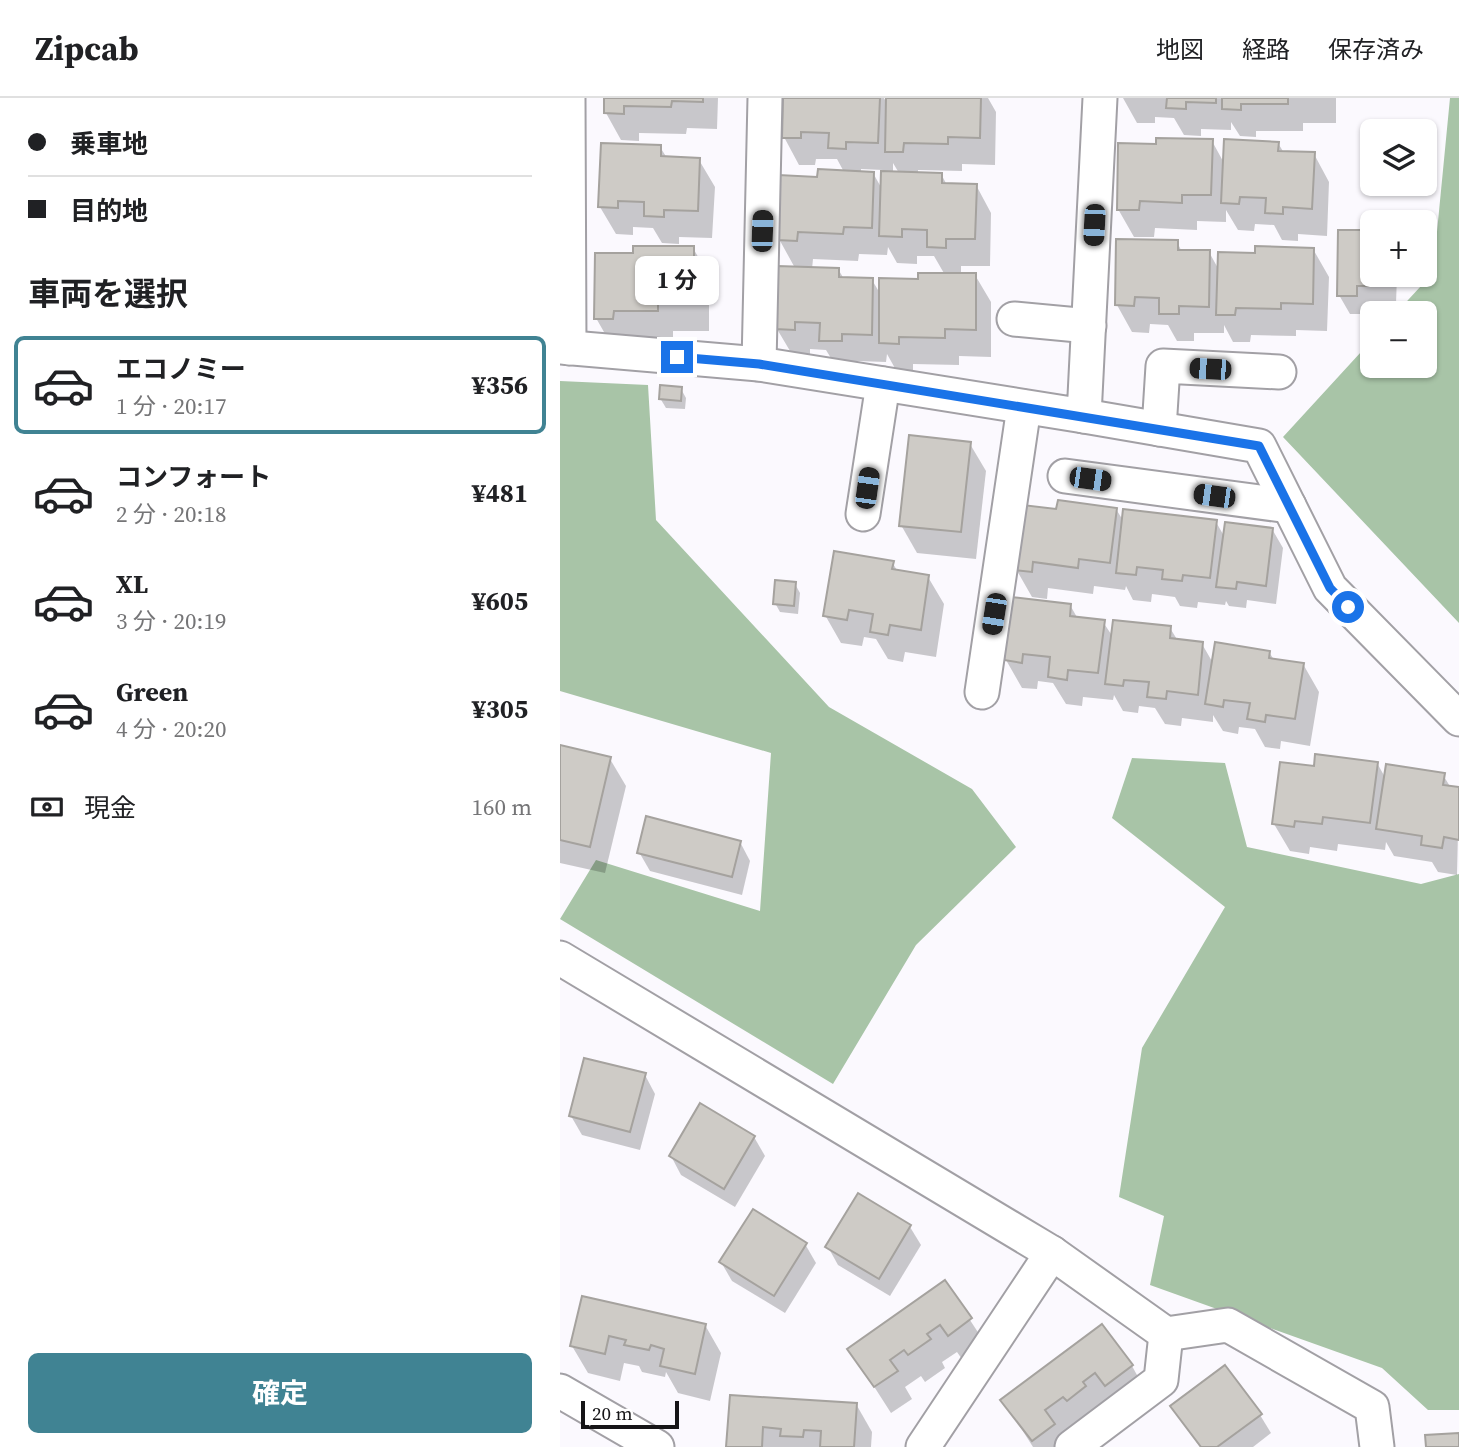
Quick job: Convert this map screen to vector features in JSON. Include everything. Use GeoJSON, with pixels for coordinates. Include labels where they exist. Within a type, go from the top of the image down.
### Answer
{"type":"FeatureCollection","features":[{"type":"Feature","properties":{"kind":"street"},"geometry":{"type":"LineString","coordinates":[[568,98],[564,141],[565,348],[759,364],[1259,446],[1330,588],[1459,719]]}},
{"type":"Feature","properties":{"kind":"street"},"geometry":{"type":"LineString","coordinates":[[759,364],[765,98]]}},
{"type":"Feature","properties":{"kind":"street"},"geometry":{"type":"LineString","coordinates":[[1084,416],[1100,98]]}},
{"type":"Feature","properties":{"kind":"street"},"geometry":{"type":"LineString","coordinates":[[1014,318],[1089,326]]}},
{"type":"Feature","properties":{"kind":"street"},"geometry":{"type":"LineString","coordinates":[[1159,429],[1163,366],[1279,372]]}},
{"type":"Feature","properties":{"kind":"street"},"geometry":{"type":"LineString","coordinates":[[863,514],[883,384]]}},
{"type":"Feature","properties":{"kind":"street"},"geometry":{"type":"LineString","coordinates":[[982,692],[1024,407]]}},
{"type":"Feature","properties":{"kind":"street"},"geometry":{"type":"LineString","coordinates":[[1065,476],[1289,506]]}},
{"type":"Feature","properties":{"kind":"street"},"geometry":{"type":"LineString","coordinates":[[560,958],[1052,1253],[1166,1334],[1228,1325],[1371,1407],[1377,1447]]}},
{"type":"Feature","properties":{"kind":"street"},"geometry":{"type":"LineString","coordinates":[[927,1446],[1052,1253]]}},
{"type":"Feature","properties":{"kind":"street"},"geometry":{"type":"LineString","coordinates":[[1072,1447],[1161,1380],[1166,1334]]}},
{"type":"Feature","properties":{"kind":"street"},"geometry":{"type":"LineString","coordinates":[[560,1391],[656,1447]]}},
{"type":"Feature","properties":{"kind":"green space"},"geometry":{"type":"Polygon","coordinates":[[[1450,98],[1459,98],[1459,623],[1283,437],[1360,353],[1360,378],[1437,378],[1437,301],[1407,301],[1420,287],[1437,287],[1437,232],[1450,98]]]}},
{"type":"Feature","properties":{"kind":"green space"},"geometry":{"type":"Polygon","coordinates":[[[560,381],[648,385],[656,520],[829,707],[972,789],[1016,847],[916,945],[833,1084],[560,919],[596,860],[760,911],[771,753],[560,691],[560,381]]]}},
{"type":"Feature","properties":{"kind":"green space"},"geometry":{"type":"Polygon","coordinates":[[[1132,758],[1225,763],[1247,847],[1421,884],[1459,874],[1459,1410],[1428,1410],[1382,1368],[1150,1285],[1164,1216],[1119,1197],[1142,1048],[1225,907],[1112,818],[1132,758]]]}},
{"type":"Feature","properties":{"kind":"building"},"geometry":{"type":"Polygon","coordinates":[[[604,98],[703,98],[703,102],[672,101],[671,107],[624,106],[624,114],[604,113],[604,98]]]}},
{"type":"Feature","properties":{"kind":"building"},"geometry":{"type":"Polygon","coordinates":[[[783,98],[880,98],[878,143],[846,142],[846,149],[828,148],[829,133],[801,132],[801,138],[782,138],[783,98]]]}},
{"type":"Feature","properties":{"kind":"building"},"geometry":{"type":"Polygon","coordinates":[[[886,98],[981,98],[980,138],[948,137],[948,144],[904,143],[903,152],[885,152],[886,98]]]}},
{"type":"Feature","properties":{"kind":"building"},"geometry":{"type":"Polygon","coordinates":[[[1167,98],[1216,98],[1216,103],[1186,102],[1186,109],[1166,108],[1167,98]]]}},
{"type":"Feature","properties":{"kind":"building"},"geometry":{"type":"Polygon","coordinates":[[[1222,98],[1288,98],[1288,104],[1241,104],[1241,110],[1222,109],[1222,98]]]}},
{"type":"Feature","properties":{"kind":"building"},"geometry":{"type":"Polygon","coordinates":[[[1156,138],[1213,139],[1211,195],[1182,195],[1182,203],[1140,201],[1139,210],[1117,210],[1118,143],[1156,144],[1156,138]]]}},
{"type":"Feature","properties":{"kind":"building"},"geometry":{"type":"Polygon","coordinates":[[[1224,139],[1279,142],[1278,151],[1315,152],[1312,209],[1283,207],[1283,214],[1265,213],[1266,198],[1240,197],[1239,204],[1221,203],[1224,139]]]}},
{"type":"Feature","properties":{"kind":"building"},"geometry":{"type":"Polygon","coordinates":[[[601,143],[661,145],[661,156],[700,158],[698,211],[664,210],[664,217],[644,216],[644,202],[618,201],[618,208],[598,207],[601,143]]]}},
{"type":"Feature","properties":{"kind":"building"},"geometry":{"type":"Polygon","coordinates":[[[818,169],[874,172],[872,228],[844,227],[843,234],[798,232],[797,241],[777,240],[779,175],[817,177],[818,169]]]}},
{"type":"Feature","properties":{"kind":"building"},"geometry":{"type":"Polygon","coordinates":[[[881,171],[942,173],[942,183],[977,184],[975,239],[946,239],[946,248],[927,247],[927,230],[902,229],[902,237],[879,236],[881,171]]]}},
{"type":"Feature","properties":{"kind":"building"},"geometry":{"type":"Polygon","coordinates":[[[1338,230],[1360,230],[1360,286],[1357,286],[1357,296],[1337,296],[1338,230]]]}},
{"type":"Feature","properties":{"kind":"building"},"geometry":{"type":"Polygon","coordinates":[[[1116,239],[1178,240],[1178,250],[1210,250],[1209,307],[1179,306],[1179,314],[1159,314],[1159,298],[1135,297],[1134,306],[1115,305],[1116,239]]]}},
{"type":"Feature","properties":{"kind":"building"},"geometry":{"type":"Polygon","coordinates":[[[633,246],[694,246],[694,304],[658,304],[658,311],[614,311],[613,319],[594,319],[595,253],[633,253],[633,246]]]}},
{"type":"Feature","properties":{"kind":"building"},"geometry":{"type":"Polygon","coordinates":[[[1255,246],[1314,248],[1313,304],[1281,303],[1281,309],[1236,308],[1235,315],[1216,315],[1218,252],[1255,253],[1255,246]]]}},
{"type":"Feature","properties":{"kind":"building"},"geometry":{"type":"Polygon","coordinates":[[[777,266],[839,268],[839,277],[873,278],[872,335],[842,334],[842,341],[819,341],[820,323],[795,322],[795,330],[775,329],[777,266]]]}},
{"type":"Feature","properties":{"kind":"building"},"geometry":{"type":"Polygon","coordinates":[[[918,273],[976,273],[976,330],[945,329],[945,338],[899,337],[899,344],[879,343],[879,278],[918,279],[918,273]]]}},
{"type":"Feature","properties":{"kind":"building"},"geometry":{"type":"Polygon","coordinates":[[[660,385],[682,387],[681,401],[659,399],[660,385]]]}},
{"type":"Feature","properties":{"kind":"building"},"geometry":{"type":"Polygon","coordinates":[[[909,435],[971,442],[961,532],[899,526],[909,435]]]}},
{"type":"Feature","properties":{"kind":"building"},"geometry":{"type":"Polygon","coordinates":[[[1058,500],[1117,508],[1110,563],[1079,559],[1078,568],[1033,562],[1032,572],[1014,570],[1023,505],[1056,509],[1058,500]]]}},
{"type":"Feature","properties":{"kind":"building"},"geometry":{"type":"Polygon","coordinates":[[[1123,509],[1217,520],[1210,578],[1183,575],[1182,581],[1162,579],[1163,570],[1137,567],[1136,575],[1116,573],[1123,509]]]}},
{"type":"Feature","properties":{"kind":"building"},"geometry":{"type":"Polygon","coordinates":[[[1225,522],[1273,528],[1266,586],[1237,582],[1236,589],[1216,587],[1225,522]]]}},
{"type":"Feature","properties":{"kind":"building"},"geometry":{"type":"Polygon","coordinates":[[[834,551],[894,561],[892,569],[929,575],[921,630],[890,625],[888,635],[870,632],[873,614],[849,610],[847,620],[823,616],[834,551]]]}},
{"type":"Feature","properties":{"kind":"building"},"geometry":{"type":"Polygon","coordinates":[[[775,580],[796,582],[794,606],[773,604],[775,580]]]}},
{"type":"Feature","properties":{"kind":"building"},"geometry":{"type":"Polygon","coordinates":[[[1011,597],[1071,604],[1070,616],[1105,620],[1098,673],[1068,670],[1067,680],[1048,677],[1050,657],[1023,654],[1022,663],[1004,660],[1011,597]]]}},
{"type":"Feature","properties":{"kind":"building"},"geometry":{"type":"Polygon","coordinates":[[[1113,620],[1171,626],[1170,638],[1203,642],[1198,695],[1167,691],[1166,699],[1147,697],[1149,682],[1124,680],[1123,686],[1105,684],[1113,620]]]}},
{"type":"Feature","properties":{"kind":"building"},"geometry":{"type":"Polygon","coordinates":[[[1215,642],[1270,651],[1269,658],[1304,663],[1295,719],[1266,715],[1265,722],[1247,719],[1250,703],[1224,700],[1223,707],[1205,704],[1215,642]]]}},
{"type":"Feature","properties":{"kind":"building"},"geometry":{"type":"Polygon","coordinates":[[[560,745],[611,757],[590,847],[560,840],[560,745]]]}},
{"type":"Feature","properties":{"kind":"building"},"geometry":{"type":"Polygon","coordinates":[[[1315,754],[1378,762],[1370,823],[1323,817],[1322,824],[1295,821],[1294,827],[1272,824],[1280,762],[1314,766],[1315,754]]]}},
{"type":"Feature","properties":{"kind":"building"},"geometry":{"type":"Polygon","coordinates":[[[1386,764],[1445,773],[1443,785],[1459,787],[1459,840],[1444,837],[1442,848],[1421,845],[1422,836],[1376,829],[1386,764]]]}},
{"type":"Feature","properties":{"kind":"building"},"geometry":{"type":"Polygon","coordinates":[[[646,816],[741,841],[732,877],[637,853],[646,816]]]}},
{"type":"Feature","properties":{"kind":"building"},"geometry":{"type":"Polygon","coordinates":[[[584,1058],[646,1073],[630,1132],[569,1116],[584,1058]]]}},
{"type":"Feature","properties":{"kind":"building"},"geometry":{"type":"Polygon","coordinates":[[[700,1103],[755,1136],[724,1189],[669,1156],[700,1103]]]}},
{"type":"Feature","properties":{"kind":"building"},"geometry":{"type":"Polygon","coordinates":[[[858,1193],[911,1225],[879,1279],[825,1247],[858,1193]]]}},
{"type":"Feature","properties":{"kind":"building"},"geometry":{"type":"Polygon","coordinates":[[[753,1209],[807,1243],[774,1296],[719,1262],[753,1209]]]}},
{"type":"Feature","properties":{"kind":"building"},"geometry":{"type":"Polygon","coordinates":[[[945,1280],[972,1318],[948,1336],[940,1325],[927,1334],[931,1339],[908,1355],[904,1350],[890,1360],[898,1371],[874,1387],[847,1349],[945,1280]]]}},
{"type":"Feature","properties":{"kind":"building"},"geometry":{"type":"Polygon","coordinates":[[[582,1296],[706,1324],[695,1374],[660,1366],[664,1349],[651,1345],[649,1350],[624,1345],[626,1340],[609,1336],[605,1354],[570,1346],[582,1296]]]}},
{"type":"Feature","properties":{"kind":"building"},"geometry":{"type":"Polygon","coordinates":[[[1102,1324],[1133,1365],[1105,1386],[1095,1373],[1083,1382],[1086,1386],[1067,1401],[1063,1397],[1045,1410],[1055,1424],[1032,1441],[1000,1400],[1102,1324]]]}},
{"type":"Feature","properties":{"kind":"building"},"geometry":{"type":"Polygon","coordinates":[[[1225,1365],[1262,1414],[1217,1447],[1201,1447],[1170,1406],[1225,1365]]]}},
{"type":"Feature","properties":{"kind":"building"},"geometry":{"type":"Polygon","coordinates":[[[730,1395],[857,1403],[854,1447],[820,1447],[821,1431],[804,1430],[803,1437],[780,1436],[781,1429],[763,1427],[762,1447],[726,1447],[730,1395]]]}},
{"type":"Feature","properties":{"kind":"building"},"geometry":{"type":"Polygon","coordinates":[[[1459,1433],[1459,1447],[1426,1447],[1425,1435],[1459,1433]]]}},
{"type":"Feature","properties":{"kind":"route"},"geometry":{"type":"LineString","coordinates":[[677,357],[759,364],[1259,446],[1330,588],[1348,607]]}}]}
